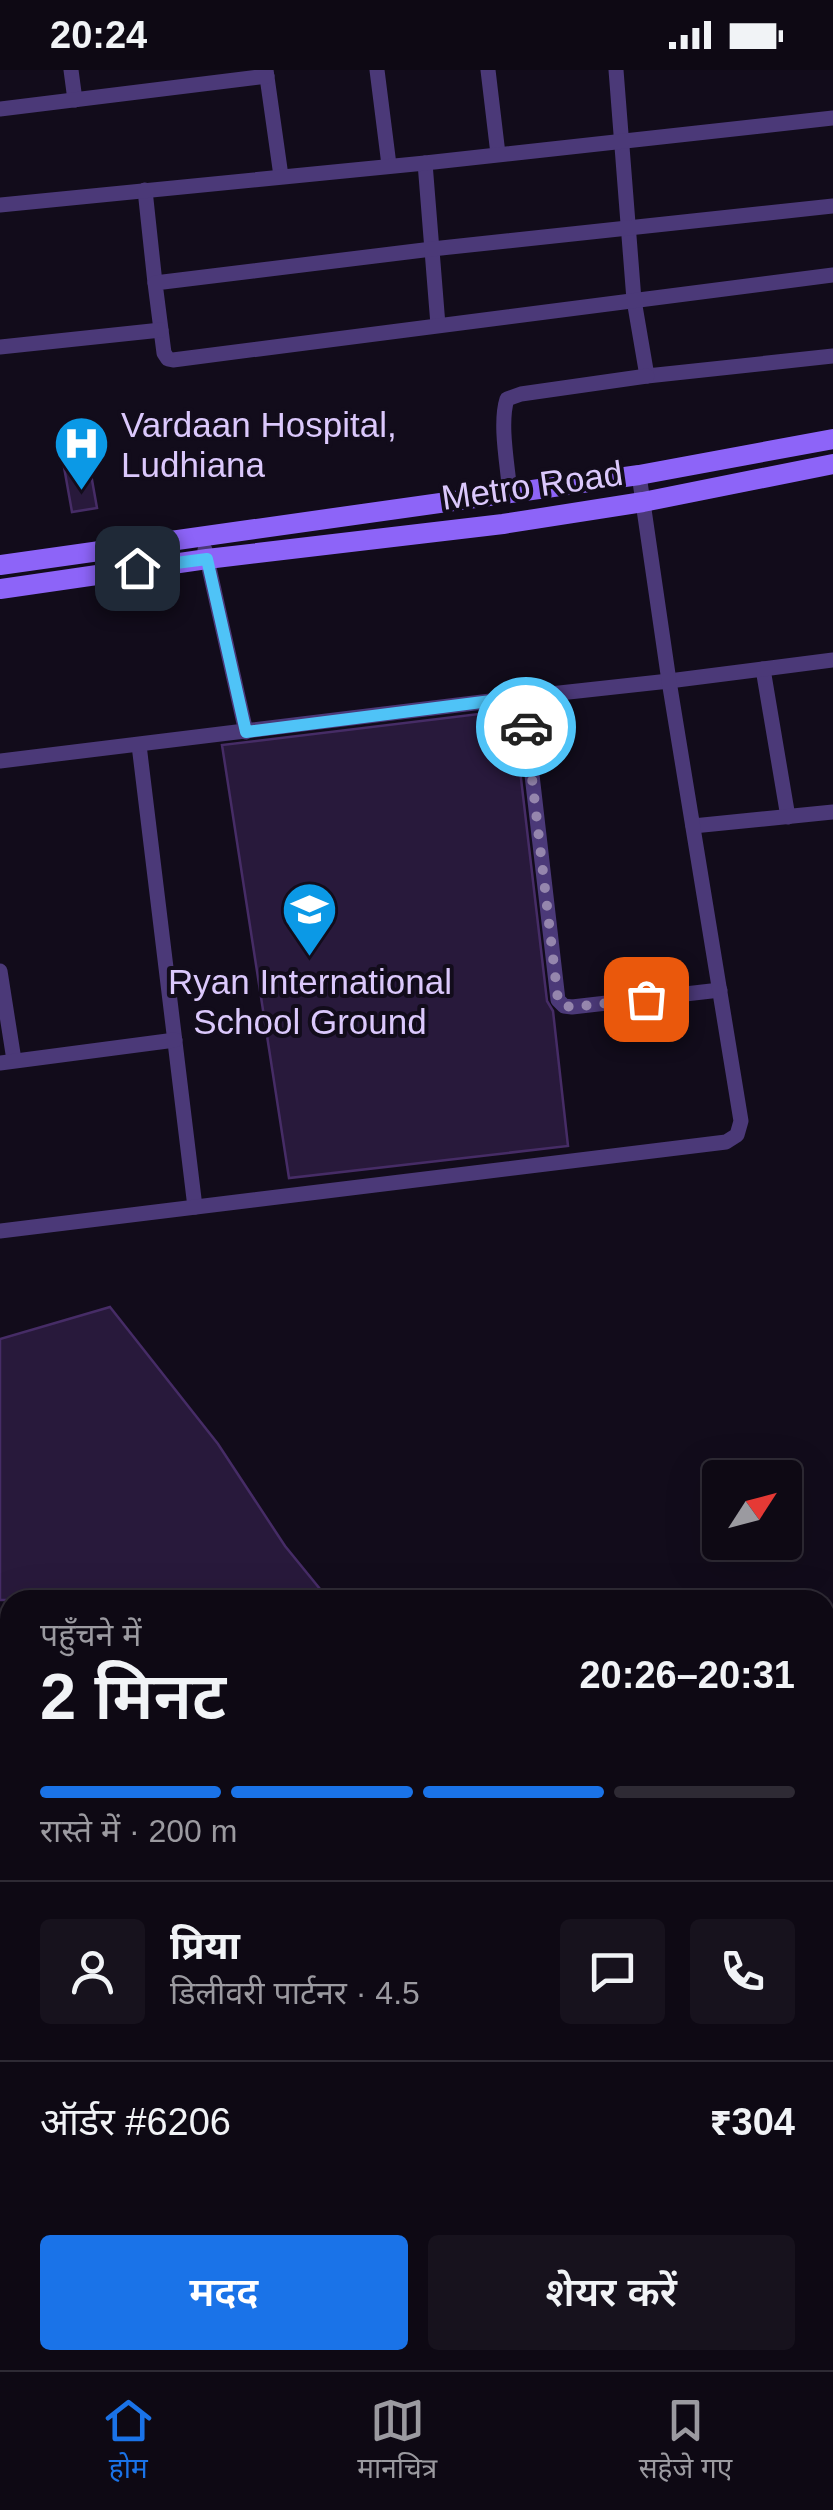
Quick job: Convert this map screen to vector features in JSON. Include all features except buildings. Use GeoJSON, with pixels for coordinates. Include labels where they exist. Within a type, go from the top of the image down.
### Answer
{"type":"FeatureCollection","features":[{"type":"Feature","properties":{"kind":"street"},"geometry":{"type":"LineString","coordinates":[[70,70],[75,100]]}},
{"type":"Feature","properties":{"kind":"street"},"geometry":{"type":"LineString","coordinates":[[176,70],[178,87]]}},
{"type":"Feature","properties":{"kind":"street"},"geometry":{"type":"LineString","coordinates":[[377,70],[390,165]]}},
{"type":"Feature","properties":{"kind":"street"},"geometry":{"type":"LineString","coordinates":[[488,70],[498,154]]}},
{"type":"Feature","properties":{"kind":"street"},"geometry":{"type":"LineString","coordinates":[[616,70],[634,300],[647,376]]}},
{"type":"Feature","properties":{"kind":"street"},"geometry":{"type":"LineString","coordinates":[[0,110],[267,73],[281,176]]}},
{"type":"Feature","properties":{"kind":"street"},"geometry":{"type":"LineString","coordinates":[[0,205],[833,118]]}},
{"type":"Feature","properties":{"kind":"street"},"geometry":{"type":"LineString","coordinates":[[426,163],[438,325]]}},
{"type":"Feature","properties":{"kind":"street"},"geometry":{"type":"LineString","coordinates":[[145,190],[164,353],[172,360],[833,275]]}},
{"type":"Feature","properties":{"kind":"street"},"geometry":{"type":"LineString","coordinates":[[155,283],[833,206]]}},
{"type":"Feature","properties":{"kind":"street"},"geometry":{"type":"LineString","coordinates":[[0,347],[161,330]]}},
{"type":"Feature","properties":{"kind":"street"},"geometry":{"type":"LineString","coordinates":[[510,494],[504,406],[507,400],[521,394],[833,356]]}},
{"type":"Feature","properties":{"kind":"street","name":"Metro Road"},"geometry":{"type":"LineString","coordinates":[[0,565],[639,475],[833,440]]}},
{"type":"Feature","properties":{"kind":"street","name":"Metro Road"},"geometry":{"type":"LineString","coordinates":[[0,589],[207,559],[503,524],[642,502],[833,464]]}},
{"type":"Feature","properties":{"kind":"street"},"geometry":{"type":"LineString","coordinates":[[0,1231],[726,1142],[737,1135],[741,1121],[639,475]]}},
{"type":"Feature","properties":{"kind":"street"},"geometry":{"type":"LineString","coordinates":[[202,536],[246,732]]}},
{"type":"Feature","properties":{"kind":"street"},"geometry":{"type":"LineString","coordinates":[[0,761],[833,660]]}},
{"type":"Feature","properties":{"kind":"street"},"geometry":{"type":"LineString","coordinates":[[762,669],[788,817]]}},
{"type":"Feature","properties":{"kind":"street"},"geometry":{"type":"LineString","coordinates":[[522,697],[558,1000],[572,1007],[720,990]]}},
{"type":"Feature","properties":{"kind":"street"},"geometry":{"type":"LineString","coordinates":[[140,745],[194,1207]]}},
{"type":"Feature","properties":{"kind":"street"},"geometry":{"type":"LineString","coordinates":[[693,826],[833,812]]}},
{"type":"Feature","properties":{"kind":"street"},"geometry":{"type":"LineString","coordinates":[[0,971],[7,1062],[175,1040]]}},
{"type":"Feature","properties":{"kind":"way so far"},"geometry":{"type":"LineString","coordinates":[[526,727],[558,1000],[572,1007],[646,999]]}},
{"type":"Feature","properties":{"kind":"place","name":"Vardaan Hospital, Ludhiana"},"geometry":{"type":"Point","coordinates":[82,493]}},
{"type":"Feature","properties":{"kind":"place","name":"Ryan International School Ground"},"geometry":{"type":"Point","coordinates":[310,959]}},
{"type":"Feature","properties":{"kind":"route"},"geometry":{"type":"LineString","coordinates":[[137,568],[207,559],[246,732],[522,697],[526,727]]}}]}
